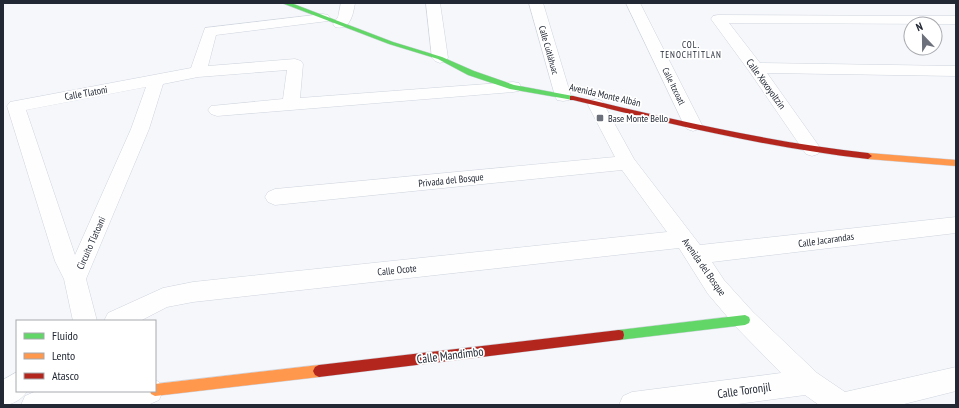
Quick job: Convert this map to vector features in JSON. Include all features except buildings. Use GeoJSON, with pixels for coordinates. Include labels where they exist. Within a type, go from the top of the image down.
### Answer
{"type":"FeatureCollection","features":[{"type":"Feature","properties":{"kind":"street","name":"Avenida Monte Albán"},"geometry":{"type":"LineString","coordinates":[[285,3],[391,43],[440,58],[471,73],[513,87],[563,96],[596,105],[693,125],[754,140],[838,153],[956,163]]}},
{"type":"Feature","properties":{"kind":"street"},"geometry":{"type":"LineString","coordinates":[[340,24],[344,18],[348,3]]}},
{"type":"Feature","properties":{"kind":"street"},"geometry":{"type":"LineString","coordinates":[[433,3],[440,58]]}},
{"type":"Feature","properties":{"kind":"street","name":"Calle Cuitláhuac"},"geometry":{"type":"LineString","coordinates":[[536,3],[563,96]]}},
{"type":"Feature","properties":{"kind":"street","name":"Calle Itzcoatl"},"geometry":{"type":"LineString","coordinates":[[633,3],[693,125]]}},
{"type":"Feature","properties":{"kind":"street","name":"Calle Xoxoyoltzin"},"geometry":{"type":"LineString","coordinates":[[812,149],[755,68],[718,19],[834,14],[956,20]]}},
{"type":"Feature","properties":{"kind":"street"},"geometry":{"type":"LineString","coordinates":[[198,72],[210,31],[323,18]]}},
{"type":"Feature","properties":{"kind":"street","name":"Calle Tlatoni"},"geometry":{"type":"LineString","coordinates":[[16,106],[198,72],[295,64],[291,105]]}},
{"type":"Feature","properties":{"kind":"street"},"geometry":{"type":"LineString","coordinates":[[755,68],[956,71]]}},
{"type":"Feature","properties":{"kind":"street","name":"Circuito Tlatoani"},"geometry":{"type":"LineString","coordinates":[[75,279],[140,129],[156,81]]}},
{"type":"Feature","properties":{"kind":"street"},"geometry":{"type":"LineString","coordinates":[[217,110],[513,87]]}},
{"type":"Feature","properties":{"kind":"street","name":"Avenida del Bosque"},"geometry":{"type":"LineString","coordinates":[[596,105],[627,163],[690,247],[716,288],[745,320],[808,382],[841,405]]}},
{"type":"Feature","properties":{"kind":"street","name":"Circuito Tlatoani"},"geometry":{"type":"LineString","coordinates":[[16,106],[66,261],[75,279]]}},
{"type":"Feature","properties":{"kind":"street","name":"Privada del Bosque"},"geometry":{"type":"LineString","coordinates":[[275,197],[627,163]]}},
{"type":"Feature","properties":{"kind":"street","name":"Calle Jacarandas"},"geometry":{"type":"LineString","coordinates":[[690,247],[956,225]]}},
{"type":"Feature","properties":{"kind":"street","name":"Calle Ocote"},"geometry":{"type":"LineString","coordinates":[[118,320],[163,298],[192,292],[690,247]]}},
{"type":"Feature","properties":{"kind":"street"},"geometry":{"type":"LineString","coordinates":[[75,279],[85,320]]}},
{"type":"Feature","properties":{"kind":"street","name":"Calle Mandimbo"},"geometry":{"type":"LineString","coordinates":[[156,390],[745,320]]}},
{"type":"Feature","properties":{"kind":"street"},"geometry":{"type":"LineString","coordinates":[[846,405],[956,379]]}},
{"type":"Feature","properties":{"kind":"street","name":"Calle Toronjil"},"geometry":{"type":"LineString","coordinates":[[632,405],[808,382]]}},
{"type":"Feature","properties":{"kind":"street"},"geometry":{"type":"LineString","coordinates":[[3,395],[16,386]]}},
{"type":"Feature","properties":{"kind":"street"},"geometry":{"type":"LineString","coordinates":[[34,405],[142,392]]}},
{"type":"Feature","properties":{"kind":"traffic: fast"},"geometry":{"type":"LineString","coordinates":[[285,3],[391,43],[440,58],[471,73],[513,87],[573,98]]}},
{"type":"Feature","properties":{"kind":"traffic: fast"},"geometry":{"type":"LineString","coordinates":[[619,335],[745,320]]}},
{"type":"Feature","properties":{"kind":"traffic: slow"},"geometry":{"type":"LineString","coordinates":[[868,156],[956,163]]}},
{"type":"Feature","properties":{"kind":"traffic: slow"},"geometry":{"type":"LineString","coordinates":[[156,390],[319,371]]}},
{"type":"Feature","properties":{"kind":"traffic: jam"},"geometry":{"type":"LineString","coordinates":[[573,98],[757,140],[831,152],[868,156]]}},
{"type":"Feature","properties":{"kind":"traffic: jam"},"geometry":{"type":"LineString","coordinates":[[319,371],[619,335]]}},
{"type":"Feature","properties":{"kind":"place","name":"Base Monte Bello"},"geometry":{"type":"Point","coordinates":[600,118]}},
{"type":"Feature","properties":{"kind":"district","name":"COL. TENOCHTITLAN"},"geometry":{"type":"Point","coordinates":[691,50]}}]}
